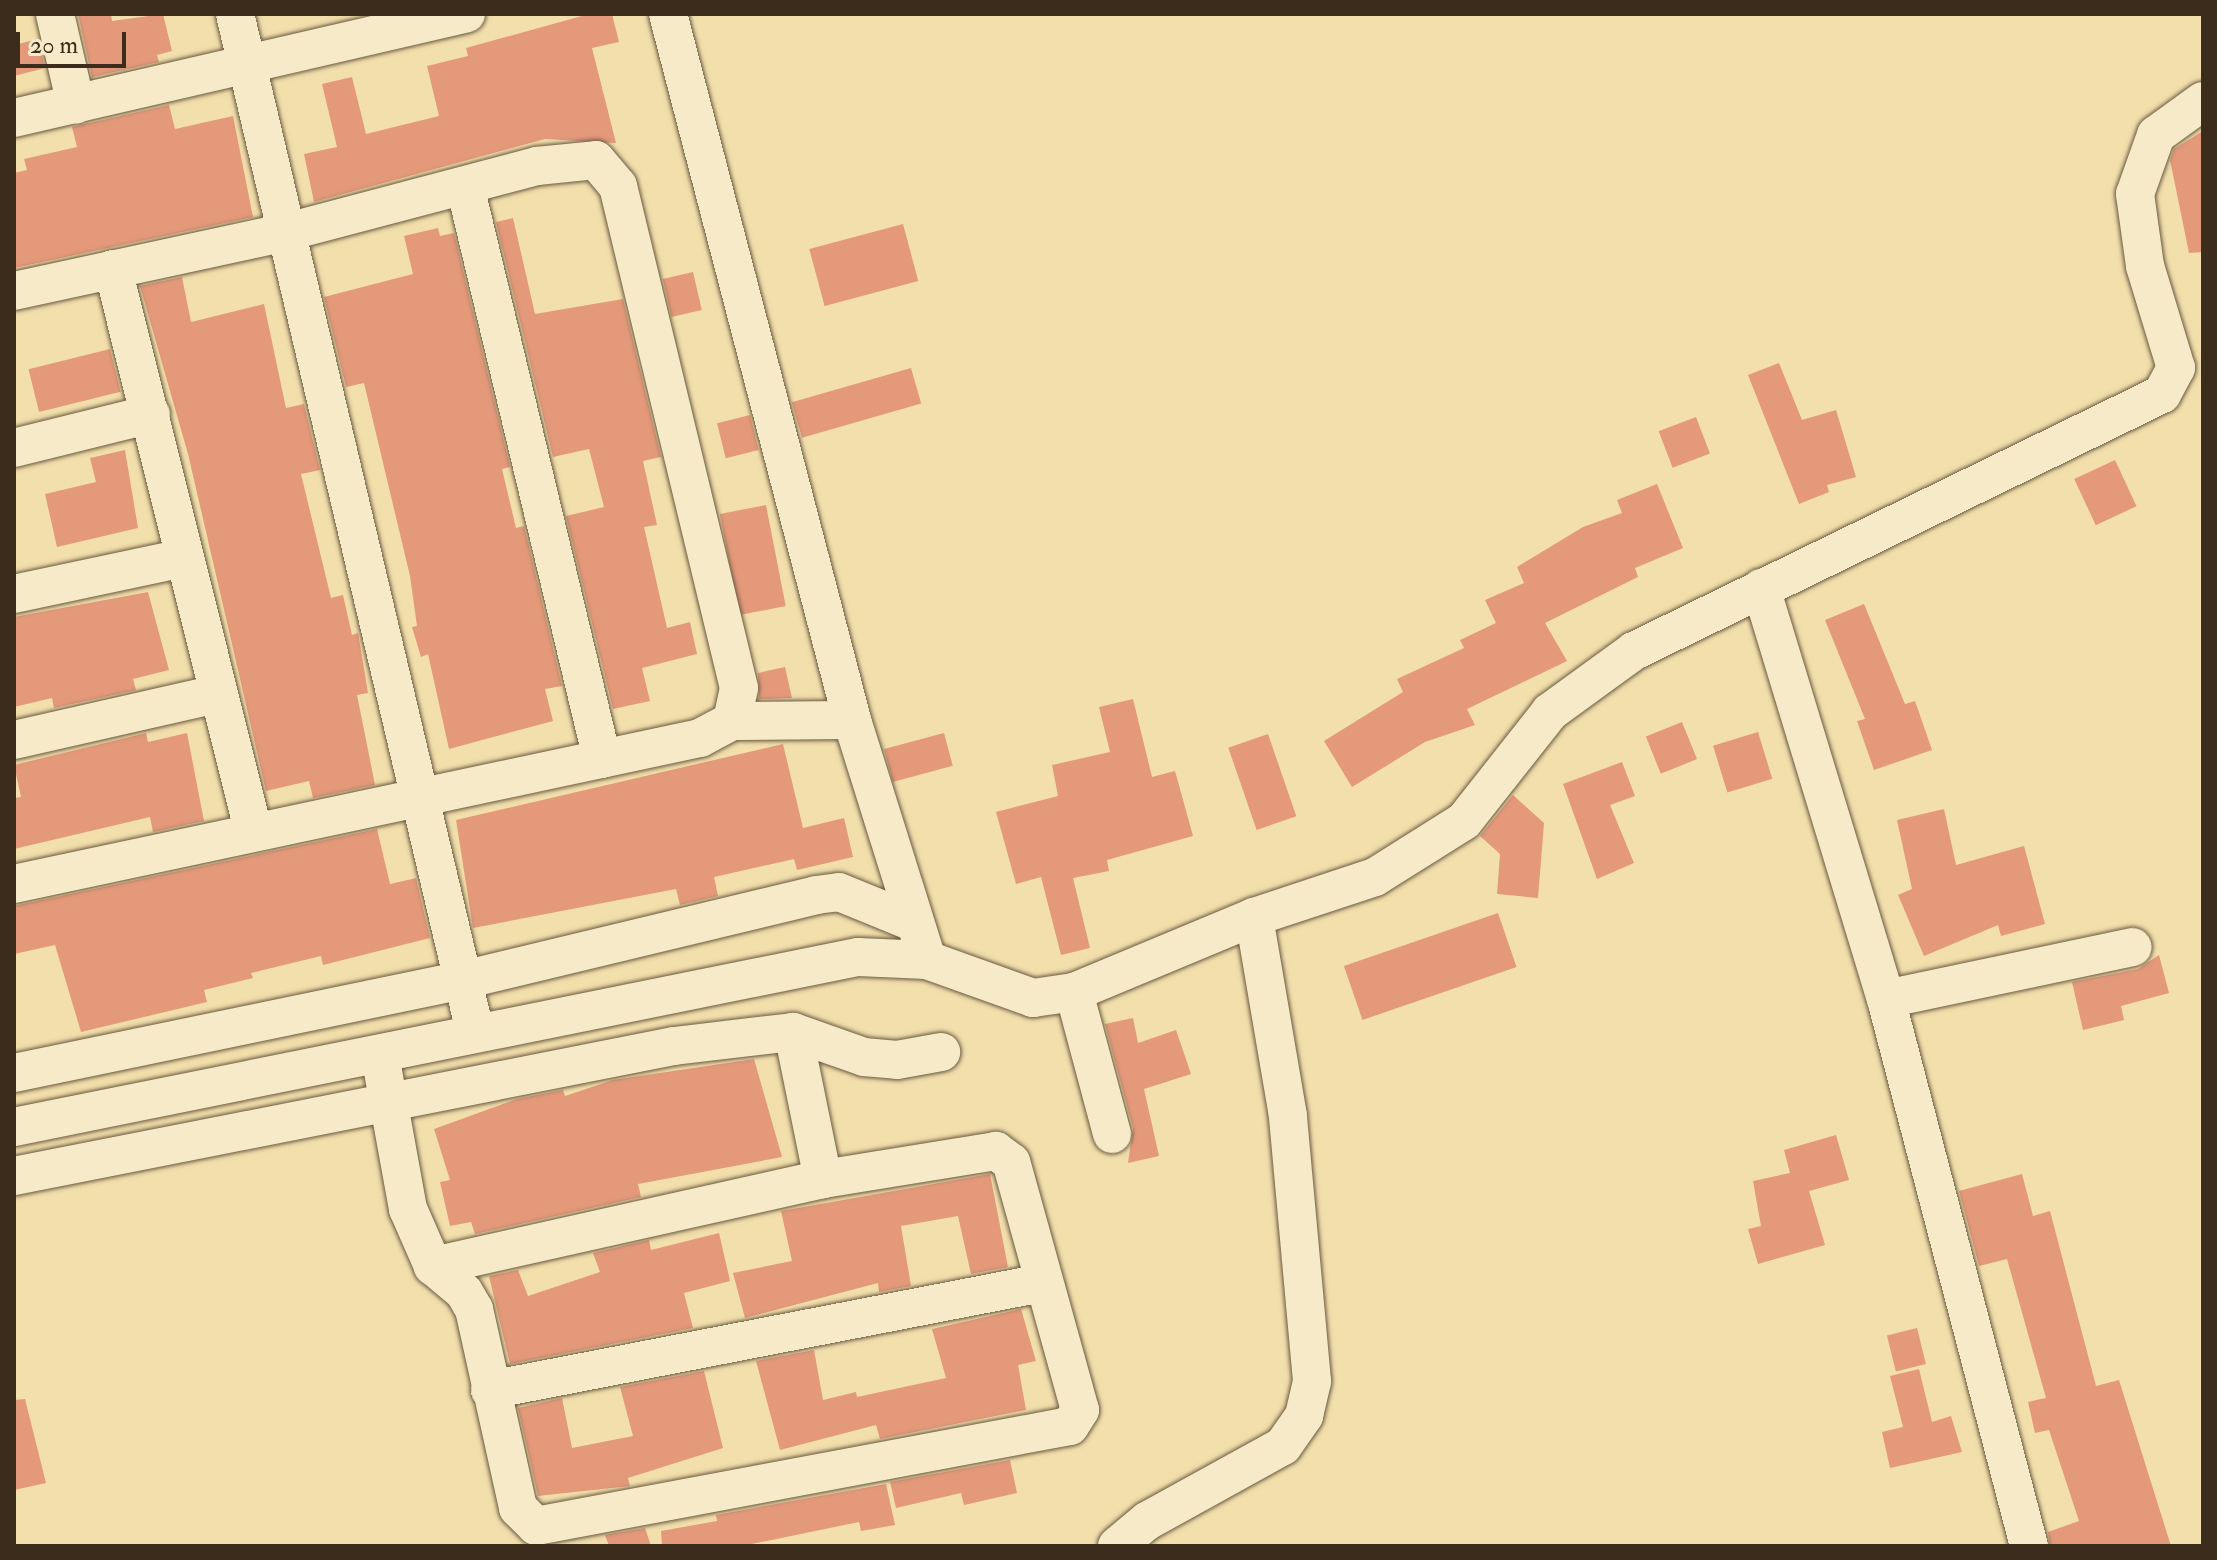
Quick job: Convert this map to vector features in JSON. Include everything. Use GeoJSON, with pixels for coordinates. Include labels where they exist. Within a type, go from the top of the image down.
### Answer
{"type":"FeatureCollection","features":[{"type":"Feature","properties":{"kind":"street"},"geometry":{"type":"LineString","coordinates":[[55,14],[76,105]]}},
{"type":"Feature","properties":{"kind":"street"},"geometry":{"type":"LineString","coordinates":[[235,14],[475,1032]]}},
{"type":"Feature","properties":{"kind":"street"},"geometry":{"type":"LineString","coordinates":[[14,118],[466,14]]}},
{"type":"Feature","properties":{"kind":"street"},"geometry":{"type":"LineString","coordinates":[[668,14],[852,720],[927,960]]}},
{"type":"Feature","properties":{"kind":"street"},"geometry":{"type":"LineString","coordinates":[[14,1127],[130,1099],[380,1055],[475,1032],[858,957],[927,960],[1003,991],[1033,998],[1074,992],[1254,917],[1375,877],[1420,854],[1464,821],[1550,712],[1634,651],[2162,394],[2176,368],[2145,266],[2135,194],[2156,135],[2203,101]]}},
{"type":"Feature","properties":{"kind":"street"},"geometry":{"type":"LineString","coordinates":[[14,291],[287,232],[537,166],[596,160],[618,186],[739,688],[732,721]]}},
{"type":"Feature","properties":{"kind":"street"},"geometry":{"type":"LineString","coordinates":[[465,186],[602,759]]}},
{"type":"Feature","properties":{"kind":"street"},"geometry":{"type":"LineString","coordinates":[[113,269],[253,830]]}},
{"type":"Feature","properties":{"kind":"street"},"geometry":{"type":"LineString","coordinates":[[14,448],[151,414]]}},
{"type":"Feature","properties":{"kind":"street"},"geometry":{"type":"LineString","coordinates":[[14,594],[183,558]]}},
{"type":"Feature","properties":{"kind":"street"},"geometry":{"type":"LineString","coordinates":[[1761,588],[1886,999],[2029,1546]]}},
{"type":"Feature","properties":{"kind":"street"},"geometry":{"type":"LineString","coordinates":[[14,740],[217,694]]}},
{"type":"Feature","properties":{"kind":"street"},"geometry":{"type":"LineString","coordinates":[[14,884],[253,830],[418,799],[700,738],[732,721],[852,720]]}},
{"type":"Feature","properties":{"kind":"street"},"geometry":{"type":"LineString","coordinates":[[14,1073],[463,980],[839,892],[915,923]]}},
{"type":"Feature","properties":{"kind":"street"},"geometry":{"type":"LineString","coordinates":[[1117,1546],[1147,1521],[1283,1446],[1304,1416],[1312,1381],[1288,1116],[1254,917]]}},
{"type":"Feature","properties":{"kind":"street"},"geometry":{"type":"LineString","coordinates":[[1886,999],[2133,947]]}},
{"type":"Feature","properties":{"kind":"street"},"geometry":{"type":"LineString","coordinates":[[1074,992],[1112,1134]]}},
{"type":"Feature","properties":{"kind":"street"},"geometry":{"type":"LineString","coordinates":[[519,1024],[531,1074]]}},
{"type":"Feature","properties":{"kind":"street"},"geometry":{"type":"LineString","coordinates":[[793,1032],[823,1179]]}},
{"type":"Feature","properties":{"kind":"street"},"geometry":{"type":"LineString","coordinates":[[14,1176],[674,1046],[793,1032],[864,1057],[897,1060],[941,1052]]}},
{"type":"Feature","properties":{"kind":"street"},"geometry":{"type":"LineString","coordinates":[[380,1055],[408,1209],[433,1266],[464,1292],[474,1309],[518,1508],[536,1526],[576,1523],[1070,1426],[1080,1410],[1042,1283],[1011,1162],[996,1151],[823,1179],[433,1266]]}},
{"type":"Feature","properties":{"kind":"street"},"geometry":{"type":"LineString","coordinates":[[490,1390],[1042,1283]]}},
{"type":"Feature","properties":{"kind":"building"},"geometry":{"type":"Polygon","coordinates":[[[78,14],[111,14],[112,21],[163,14],[172,51],[157,55],[159,62],[92,77],[78,14]]]}},
{"type":"Feature","properties":{"kind":"building"},"geometry":{"type":"Polygon","coordinates":[[[589,14],[612,14],[619,42],[592,48],[616,143],[545,139],[314,202],[304,154],[337,147],[322,84],[352,77],[366,134],[439,116],[427,66],[468,56],[466,48],[589,14]]]}},
{"type":"Feature","properties":{"kind":"building"},"geometry":{"type":"Polygon","coordinates":[[[38,39],[45,68],[14,76],[14,45],[38,39]]]}},
{"type":"Feature","properties":{"kind":"building"},"geometry":{"type":"Polygon","coordinates":[[[169,105],[175,129],[233,116],[253,217],[14,268],[14,173],[27,170],[24,159],[77,147],[72,127],[169,105]]]}},
{"type":"Feature","properties":{"kind":"building"},"geometry":{"type":"Polygon","coordinates":[[[2203,131],[2203,252],[2189,253],[2170,160],[2174,149],[2203,131]]]}},
{"type":"Feature","properties":{"kind":"building"},"geometry":{"type":"Polygon","coordinates":[[[513,218],[535,314],[623,299],[661,457],[643,461],[657,525],[644,527],[667,628],[690,622],[697,654],[642,668],[650,701],[613,709],[566,516],[604,507],[589,449],[553,457],[496,222],[513,218]]]}},
{"type":"Feature","properties":{"kind":"building"},"geometry":{"type":"Polygon","coordinates":[[[903,224],[918,281],[825,306],[809,249],[903,224]]]}},
{"type":"Feature","properties":{"kind":"building"},"geometry":{"type":"Polygon","coordinates":[[[438,228],[440,236],[454,233],[510,467],[502,469],[516,528],[524,526],[562,686],[545,689],[553,721],[449,749],[428,654],[421,657],[412,627],[417,626],[410,576],[364,383],[346,387],[324,297],[413,274],[404,236],[438,228]]]}},
{"type":"Feature","properties":{"kind":"building"},"geometry":{"type":"Polygon","coordinates":[[[693,272],[702,310],[672,317],[663,279],[693,272]]]}},
{"type":"Feature","properties":{"kind":"building"},"geometry":{"type":"Polygon","coordinates":[[[182,277],[191,322],[264,304],[286,408],[304,404],[320,470],[301,474],[331,598],[343,595],[352,635],[358,633],[368,693],[357,695],[375,785],[313,798],[309,781],[266,791],[188,454],[140,286],[182,277]]]}},
{"type":"Feature","properties":{"kind":"building"},"geometry":{"type":"Polygon","coordinates":[[[110,349],[121,392],[39,412],[28,369],[110,349]]]}},
{"type":"Feature","properties":{"kind":"building"},"geometry":{"type":"Polygon","coordinates":[[[1779,363],[1802,420],[1836,410],[1856,477],[1827,485],[1829,492],[1799,504],[1748,375],[1779,363]]]}},
{"type":"Feature","properties":{"kind":"building"},"geometry":{"type":"Polygon","coordinates":[[[911,368],[921,404],[802,438],[792,402],[911,368]]]}},
{"type":"Feature","properties":{"kind":"building"},"geometry":{"type":"Polygon","coordinates":[[[750,415],[759,450],[726,458],[717,423],[750,415]]]}},
{"type":"Feature","properties":{"kind":"building"},"geometry":{"type":"Polygon","coordinates":[[[1696,417],[1710,453],[1673,468],[1659,431],[1696,417]]]}},
{"type":"Feature","properties":{"kind":"building"},"geometry":{"type":"Polygon","coordinates":[[[125,450],[138,528],[57,547],[45,494],[96,482],[90,458],[125,450]]]}},
{"type":"Feature","properties":{"kind":"building"},"geometry":{"type":"Polygon","coordinates":[[[2115,460],[2137,506],[2096,525],[2074,479],[2115,460]]]}},
{"type":"Feature","properties":{"kind":"building"},"geometry":{"type":"Polygon","coordinates":[[[1657,484],[1683,548],[1635,568],[1638,577],[1545,623],[1567,661],[1467,709],[1475,725],[1425,742],[1352,787],[1324,741],[1403,692],[1397,679],[1464,648],[1460,640],[1496,623],[1485,600],[1524,583],[1517,567],[1583,527],[1622,513],[1617,500],[1657,484]]]}},
{"type":"Feature","properties":{"kind":"building"},"geometry":{"type":"Polygon","coordinates":[[[766,505],[786,606],[740,615],[720,514],[766,505]]]}},
{"type":"Feature","properties":{"kind":"building"},"geometry":{"type":"Polygon","coordinates":[[[148,592],[169,670],[133,679],[136,690],[54,708],[52,698],[14,707],[14,617],[148,592]]]}},
{"type":"Feature","properties":{"kind":"building"},"geometry":{"type":"Polygon","coordinates":[[[1864,604],[1905,704],[1915,701],[1932,750],[1874,770],[1857,721],[1865,719],[1825,620],[1864,604]]]}},
{"type":"Feature","properties":{"kind":"building"},"geometry":{"type":"Polygon","coordinates":[[[785,667],[792,698],[759,699],[758,673],[785,667]]]}},
{"type":"Feature","properties":{"kind":"building"},"geometry":{"type":"Polygon","coordinates":[[[1133,699],[1152,777],[1175,771],[1193,836],[1107,860],[1109,871],[1073,878],[1090,948],[1061,955],[1041,877],[1016,884],[996,812],[1058,796],[1052,765],[1110,752],[1099,707],[1133,699]]]}},
{"type":"Feature","properties":{"kind":"building"},"geometry":{"type":"Polygon","coordinates":[[[1682,722],[1697,759],[1661,774],[1646,737],[1682,722]]]}},
{"type":"Feature","properties":{"kind":"building"},"geometry":{"type":"Polygon","coordinates":[[[1758,732],[1772,779],[1727,793],[1713,746],[1758,732]]]}},
{"type":"Feature","properties":{"kind":"building"},"geometry":{"type":"Polygon","coordinates":[[[146,733],[148,742],[187,733],[204,821],[153,832],[150,817],[14,849],[14,798],[21,797],[14,765],[146,733]]]}},
{"type":"Feature","properties":{"kind":"building"},"geometry":{"type":"Polygon","coordinates":[[[944,733],[953,766],[893,782],[884,749],[944,733]]]}},
{"type":"Feature","properties":{"kind":"building"},"geometry":{"type":"Polygon","coordinates":[[[1268,734],[1296,816],[1257,830],[1228,748],[1268,734]]]}},
{"type":"Feature","properties":{"kind":"building"},"geometry":{"type":"Polygon","coordinates":[[[783,744],[803,828],[844,818],[853,857],[797,870],[794,859],[714,877],[718,896],[680,905],[676,889],[473,928],[456,820],[783,744]]]}},
{"type":"Feature","properties":{"kind":"building"},"geometry":{"type":"Polygon","coordinates":[[[1622,762],[1635,796],[1610,805],[1634,863],[1597,879],[1563,784],[1622,762]]]}},
{"type":"Feature","properties":{"kind":"building"},"geometry":{"type":"Polygon","coordinates":[[[1513,795],[1544,823],[1538,898],[1497,894],[1500,854],[1480,836],[1513,795]]]}},
{"type":"Feature","properties":{"kind":"building"},"geometry":{"type":"Polygon","coordinates":[[[1944,809],[1956,865],[2024,846],[2045,924],[2001,936],[1998,925],[1924,956],[1898,895],[1912,889],[1897,820],[1944,809]]]}},
{"type":"Feature","properties":{"kind":"building"},"geometry":{"type":"Polygon","coordinates":[[[377,829],[390,884],[416,878],[430,938],[323,965],[321,956],[251,973],[253,978],[204,990],[207,1002],[81,1032],[55,945],[14,954],[14,906],[377,829]]]}},
{"type":"Feature","properties":{"kind":"building"},"geometry":{"type":"Polygon","coordinates":[[[1498,913],[1517,967],[1362,1020],[1344,966],[1498,913]]]}},
{"type":"Feature","properties":{"kind":"building"},"geometry":{"type":"Polygon","coordinates":[[[2159,955],[2169,993],[2121,1006],[2124,1020],[2083,1030],[2072,982],[2138,969],[2159,955]]]}},
{"type":"Feature","properties":{"kind":"building"},"geometry":{"type":"Polygon","coordinates":[[[1133,1018],[1138,1043],[1176,1030],[1191,1074],[1144,1089],[1159,1156],[1128,1163],[1133,1128],[1105,1024],[1133,1018]]]}},
{"type":"Feature","properties":{"kind":"building"},"geometry":{"type":"Polygon","coordinates":[[[754,1059],[782,1157],[638,1184],[641,1197],[475,1234],[471,1222],[450,1226],[440,1182],[450,1180],[434,1129],[517,1099],[563,1090],[565,1096],[613,1080],[754,1059]]]}},
{"type":"Feature","properties":{"kind":"building"},"geometry":{"type":"Polygon","coordinates":[[[1836,1135],[1849,1180],[1809,1191],[1825,1245],[1758,1264],[1748,1229],[1761,1226],[1753,1181],[1790,1173],[1784,1150],[1836,1135]]]}},
{"type":"Feature","properties":{"kind":"building"},"geometry":{"type":"Polygon","coordinates":[[[990,1174],[1008,1267],[971,1274],[958,1216],[901,1226],[911,1286],[879,1292],[878,1283],[745,1318],[733,1273],[792,1261],[781,1211],[990,1174]]]}},
{"type":"Feature","properties":{"kind":"building"},"geometry":{"type":"Polygon","coordinates":[[[2022,1174],[2033,1216],[2050,1211],[2096,1386],[2119,1380],[2171,1546],[2050,1546],[2048,1532],[2079,1521],[2049,1430],[2035,1433],[2028,1402],[2046,1398],[2007,1259],[1979,1266],[1959,1191],[2022,1174]]]}},
{"type":"Feature","properties":{"kind":"building"},"geometry":{"type":"Polygon","coordinates":[[[719,1233],[730,1281],[684,1293],[693,1328],[510,1364],[489,1276],[518,1270],[528,1296],[600,1272],[593,1253],[649,1240],[651,1250],[719,1233]]]}},
{"type":"Feature","properties":{"kind":"building"},"geometry":{"type":"Polygon","coordinates":[[[1021,1309],[1036,1361],[1018,1365],[1026,1410],[880,1439],[876,1425],[780,1450],[756,1361],[814,1350],[823,1400],[856,1392],[857,1397],[946,1378],[932,1329],[1021,1309]]]}},
{"type":"Feature","properties":{"kind":"building"},"geometry":{"type":"Polygon","coordinates":[[[1917,1328],[1926,1364],[1896,1371],[1887,1335],[1917,1328]]]}},
{"type":"Feature","properties":{"kind":"building"},"geometry":{"type":"Polygon","coordinates":[[[1919,1369],[1932,1422],[1951,1416],[1962,1452],[1890,1468],[1882,1432],[1903,1427],[1890,1376],[1919,1369]]]}},
{"type":"Feature","properties":{"kind":"building"},"geometry":{"type":"Polygon","coordinates":[[[704,1371],[723,1448],[628,1478],[630,1486],[538,1496],[518,1408],[562,1398],[572,1448],[633,1436],[620,1387],[704,1371]]]}},
{"type":"Feature","properties":{"kind":"building"},"geometry":{"type":"Polygon","coordinates":[[[25,1399],[46,1483],[14,1490],[14,1400],[25,1399]]]}},
{"type":"Feature","properties":{"kind":"building"},"geometry":{"type":"Polygon","coordinates":[[[1010,1460],[1017,1493],[964,1505],[961,1493],[896,1508],[890,1482],[1010,1460]]]}},
{"type":"Feature","properties":{"kind":"building"},"geometry":{"type":"Polygon","coordinates":[[[886,1484],[895,1525],[861,1531],[859,1522],[742,1546],[662,1546],[661,1531],[717,1521],[716,1515],[886,1484]]]}},
{"type":"Feature","properties":{"kind":"building"},"geometry":{"type":"Polygon","coordinates":[[[645,1528],[651,1546],[609,1546],[605,1535],[645,1528]]]}}]}
